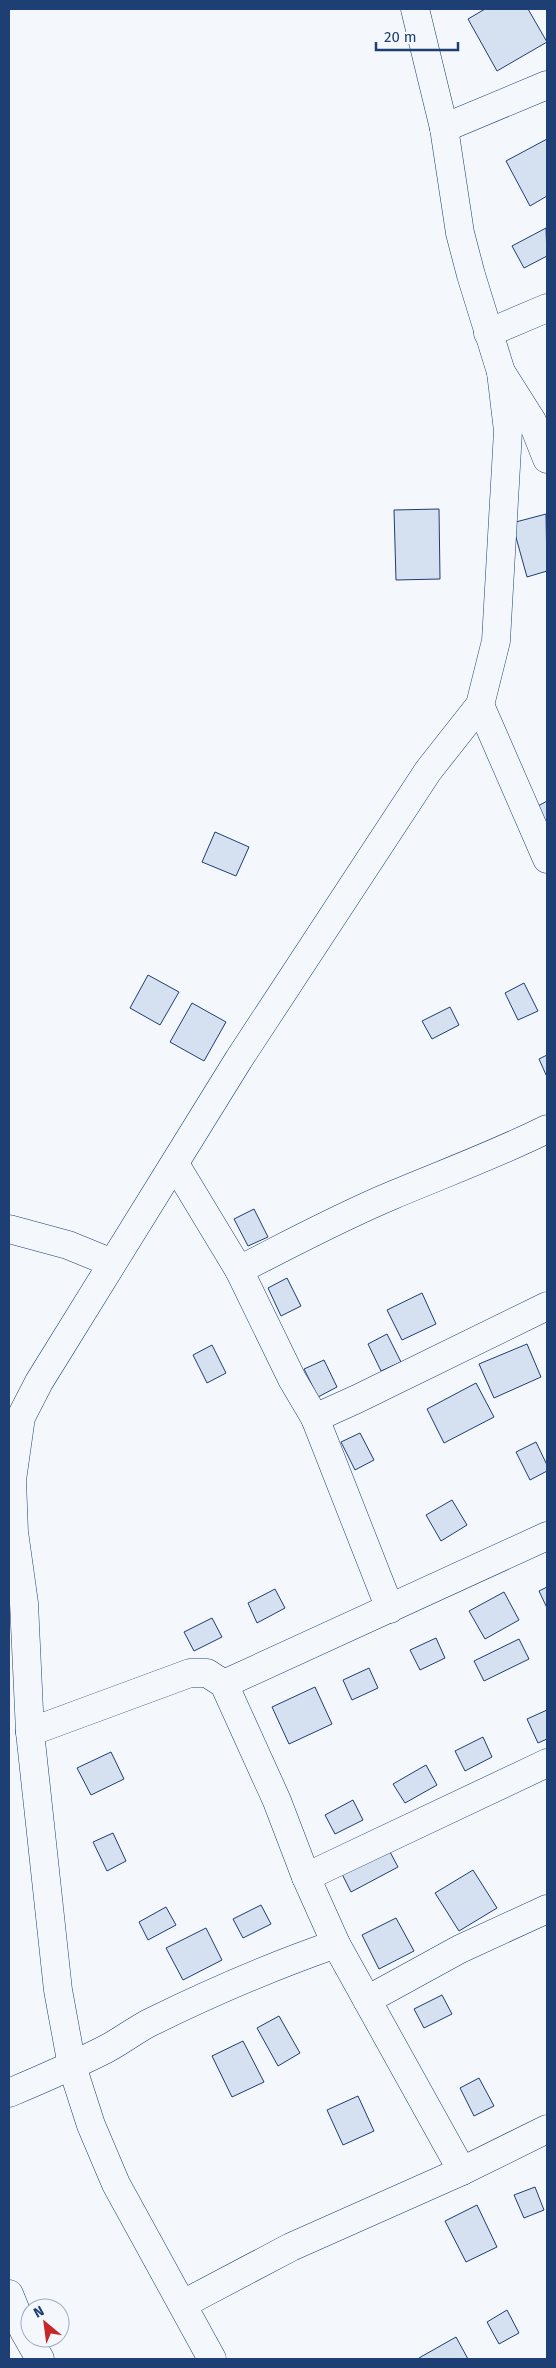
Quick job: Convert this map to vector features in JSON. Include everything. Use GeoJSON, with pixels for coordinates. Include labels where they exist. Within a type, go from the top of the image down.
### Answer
{"type":"FeatureCollection","features":[{"type":"Feature","properties":{"kind":"street"},"geometry":{"type":"LineString","coordinates":[[212,2359],[116,2184],[91,2125],[72,2066],[58,1990],[22,1721],[24,1603],[14,1532],[12,1480],[15,1415],[306,956],[428,771],[480,705],[496,641],[508,431],[502,372],[488,333],[460,233],[444,128],[415,9]]}},
{"type":"Feature","properties":{"kind":"street"},"geometry":{"type":"LineString","coordinates":[[444,128],[547,85]]}},
{"type":"Feature","properties":{"kind":"street"},"geometry":{"type":"LineString","coordinates":[[488,333],[547,308]]}},
{"type":"Feature","properties":{"kind":"street"},"geometry":{"type":"LineString","coordinates":[[502,372],[540,421],[547,459]]}},
{"type":"Feature","properties":{"kind":"street"},"geometry":{"type":"LineString","coordinates":[[480,705],[547,860]]}},
{"type":"Feature","properties":{"kind":"street"},"geometry":{"type":"LineString","coordinates":[[239,1270],[323,1227],[392,1195],[508,1148],[547,1129]]}},
{"type":"Feature","properties":{"kind":"street"},"geometry":{"type":"LineString","coordinates":[[175,1164],[239,1270],[292,1379],[315,1418],[390,1610]]}},
{"type":"Feature","properties":{"kind":"street"},"geometry":{"type":"LineString","coordinates":[[9,1229],[68,1245],[112,1263]]}},
{"type":"Feature","properties":{"kind":"street"},"geometry":{"type":"LineString","coordinates":[[315,1418],[357,1400],[547,1306]]}},
{"type":"Feature","properties":{"kind":"street"},"geometry":{"type":"LineString","coordinates":[[224,1684],[390,1610],[547,1536]]}},
{"type":"Feature","properties":{"kind":"street"},"geometry":{"type":"LineString","coordinates":[[22,1721],[190,1673],[208,1674],[224,1684],[277,1800],[306,1877],[336,1944],[462,2171]]}},
{"type":"Feature","properties":{"kind":"street"},"geometry":{"type":"LineString","coordinates":[[306,1877],[547,1763]]}},
{"type":"Feature","properties":{"kind":"street"},"geometry":{"type":"LineString","coordinates":[[367,2000],[460,1948],[547,1909]]}},
{"type":"Feature","properties":{"kind":"street"},"geometry":{"type":"LineString","coordinates":[[9,2092],[72,2066],[109,2048],[147,2024],[221,1990],[292,1959],[336,1944]]}},
{"type":"Feature","properties":{"kind":"street"},"geometry":{"type":"LineString","coordinates":[[183,2304],[291,2248],[462,2171],[547,2129]]}},
{"type":"Feature","properties":{"kind":"street"},"geometry":{"type":"LineString","coordinates":[[9,2294],[24,2331],[40,2359]]}},
{"type":"Feature","properties":{"kind":"building"},"geometry":{"type":"Polygon","coordinates":[[[485,9],[528,9],[547,42],[497,71],[468,19],[485,9]]]}},
{"type":"Feature","properties":{"kind":"building"},"geometry":{"type":"Polygon","coordinates":[[[547,139],[547,196],[530,206],[506,161],[547,139]]]}},
{"type":"Feature","properties":{"kind":"building"},"geometry":{"type":"Polygon","coordinates":[[[546,228],[547,256],[524,268],[512,246],[546,228]]]}},
{"type":"Feature","properties":{"kind":"building"},"geometry":{"type":"Polygon","coordinates":[[[439,509],[440,579],[396,580],[394,510],[439,509]]]}},
{"type":"Feature","properties":{"kind":"building"},"geometry":{"type":"Polygon","coordinates":[[[546,514],[547,571],[527,577],[512,523],[546,514]]]}},
{"type":"Feature","properties":{"kind":"building"},"geometry":{"type":"Polygon","coordinates":[[[547,801],[547,825],[538,806],[547,801]]]}},
{"type":"Feature","properties":{"kind":"building"},"geometry":{"type":"Polygon","coordinates":[[[215,832],[249,847],[236,876],[202,862],[215,832]]]}},
{"type":"Feature","properties":{"kind":"building"},"geometry":{"type":"Polygon","coordinates":[[[148,975],[179,992],[160,1025],[130,1008],[148,975]]]}},
{"type":"Feature","properties":{"kind":"building"},"geometry":{"type":"Polygon","coordinates":[[[524,983],[538,1011],[518,1020],[505,993],[524,983]]]}},
{"type":"Feature","properties":{"kind":"building"},"geometry":{"type":"Polygon","coordinates":[[[192,1003],[226,1022],[204,1061],[170,1042],[192,1003]]]}},
{"type":"Feature","properties":{"kind":"building"},"geometry":{"type":"Polygon","coordinates":[[[450,1007],[459,1025],[432,1039],[422,1021],[450,1007]]]}},
{"type":"Feature","properties":{"kind":"building"},"geometry":{"type":"Polygon","coordinates":[[[547,1055],[547,1077],[539,1059],[547,1055]]]}},
{"type":"Feature","properties":{"kind":"building"},"geometry":{"type":"Polygon","coordinates":[[[254,1209],[268,1237],[248,1246],[234,1219],[254,1209]]]}},
{"type":"Feature","properties":{"kind":"building"},"geometry":{"type":"Polygon","coordinates":[[[287,1278],[301,1306],[281,1316],[268,1288],[287,1278]]]}},
{"type":"Feature","properties":{"kind":"building"},"geometry":{"type":"Polygon","coordinates":[[[422,1293],[436,1324],[402,1340],[387,1310],[422,1293]]]}},
{"type":"Feature","properties":{"kind":"building"},"geometry":{"type":"Polygon","coordinates":[[[387,1334],[401,1362],[381,1371],[368,1344],[387,1334]]]}},
{"type":"Feature","properties":{"kind":"building"},"geometry":{"type":"Polygon","coordinates":[[[527,1344],[541,1377],[494,1398],[479,1364],[527,1344]]]}},
{"type":"Feature","properties":{"kind":"building"},"geometry":{"type":"Polygon","coordinates":[[[212,1345],[226,1373],[207,1383],[193,1355],[212,1345]]]}},
{"type":"Feature","properties":{"kind":"building"},"geometry":{"type":"Polygon","coordinates":[[[324,1360],[337,1387],[318,1397],[304,1369],[324,1360]]]}},
{"type":"Feature","properties":{"kind":"building"},"geometry":{"type":"Polygon","coordinates":[[[476,1383],[494,1417],[444,1443],[427,1409],[476,1383]]]}},
{"type":"Feature","properties":{"kind":"building"},"geometry":{"type":"Polygon","coordinates":[[[360,1433],[374,1460],[355,1470],[341,1442],[360,1433]]]}},
{"type":"Feature","properties":{"kind":"building"},"geometry":{"type":"Polygon","coordinates":[[[536,1442],[547,1465],[547,1471],[530,1480],[516,1452],[536,1442]]]}},
{"type":"Feature","properties":{"kind":"building"},"geometry":{"type":"Polygon","coordinates":[[[452,1500],[467,1525],[441,1541],[426,1515],[452,1500]]]}},
{"type":"Feature","properties":{"kind":"building"},"geometry":{"type":"Polygon","coordinates":[[[547,1587],[547,1608],[539,1591],[547,1587]]]}},
{"type":"Feature","properties":{"kind":"building"},"geometry":{"type":"Polygon","coordinates":[[[275,1589],[285,1608],[257,1623],[248,1603],[275,1589]]]}},
{"type":"Feature","properties":{"kind":"building"},"geometry":{"type":"Polygon","coordinates":[[[504,1592],[519,1620],[485,1639],[469,1611],[504,1592]]]}},
{"type":"Feature","properties":{"kind":"building"},"geometry":{"type":"Polygon","coordinates":[[[212,1618],[222,1637],[194,1651],[184,1632],[212,1618]]]}},
{"type":"Feature","properties":{"kind":"building"},"geometry":{"type":"Polygon","coordinates":[[[436,1638],[445,1658],[420,1670],[410,1650],[436,1638]]]}},
{"type":"Feature","properties":{"kind":"building"},"geometry":{"type":"Polygon","coordinates":[[[519,1639],[529,1659],[484,1681],[474,1661],[519,1639]]]}},
{"type":"Feature","properties":{"kind":"building"},"geometry":{"type":"Polygon","coordinates":[[[369,1668],[378,1688],[352,1700],[343,1680],[369,1668]]]}},
{"type":"Feature","properties":{"kind":"building"},"geometry":{"type":"Polygon","coordinates":[[[315,1687],[332,1724],[289,1744],[272,1707],[315,1687]]]}},
{"type":"Feature","properties":{"kind":"building"},"geometry":{"type":"Polygon","coordinates":[[[547,1710],[547,1739],[538,1743],[527,1719],[547,1710]]]}},
{"type":"Feature","properties":{"kind":"building"},"geometry":{"type":"Polygon","coordinates":[[[483,1737],[492,1757],[465,1771],[455,1751],[483,1737]]]}},
{"type":"Feature","properties":{"kind":"building"},"geometry":{"type":"Polygon","coordinates":[[[111,1752],[124,1779],[91,1795],[77,1768],[111,1752]]]}},
{"type":"Feature","properties":{"kind":"building"},"geometry":{"type":"Polygon","coordinates":[[[426,1765],[437,1785],[405,1803],[393,1784],[426,1765]]]}},
{"type":"Feature","properties":{"kind":"building"},"geometry":{"type":"Polygon","coordinates":[[[353,1800],[363,1820],[335,1834],[325,1815],[353,1800]]]}},
{"type":"Feature","properties":{"kind":"building"},"geometry":{"type":"Polygon","coordinates":[[[113,1833],[126,1861],[107,1871],[93,1842],[113,1833]]]}},
{"type":"Feature","properties":{"kind":"building"},"geometry":{"type":"Polygon","coordinates":[[[389,1850],[398,1867],[351,1892],[342,1874],[389,1850]]]}},
{"type":"Feature","properties":{"kind":"building"},"geometry":{"type":"Polygon","coordinates":[[[473,1870],[497,1908],[459,1931],[435,1893],[473,1870]]]}},
{"type":"Feature","properties":{"kind":"building"},"geometry":{"type":"Polygon","coordinates":[[[261,1905],[271,1924],[243,1938],[233,1919],[261,1905]]]}},
{"type":"Feature","properties":{"kind":"building"},"geometry":{"type":"Polygon","coordinates":[[[166,1907],[176,1925],[148,1940],[139,1922],[166,1907]]]}},
{"type":"Feature","properties":{"kind":"building"},"geometry":{"type":"Polygon","coordinates":[[[396,1918],[414,1951],[379,1969],[362,1935],[396,1918]]]}},
{"type":"Feature","properties":{"kind":"building"},"geometry":{"type":"Polygon","coordinates":[[[206,1928],[222,1960],[183,1980],[166,1948],[206,1928]]]}},
{"type":"Feature","properties":{"kind":"building"},"geometry":{"type":"Polygon","coordinates":[[[442,1995],[452,2014],[424,2028],[414,2009],[442,1995]]]}},
{"type":"Feature","properties":{"kind":"building"},"geometry":{"type":"Polygon","coordinates":[[[279,2016],[300,2053],[278,2066],[257,2028],[279,2016]]]}},
{"type":"Feature","properties":{"kind":"building"},"geometry":{"type":"Polygon","coordinates":[[[243,2041],[264,2082],[232,2097],[212,2056],[243,2041]]]}},
{"type":"Feature","properties":{"kind":"building"},"geometry":{"type":"Polygon","coordinates":[[[479,2078],[494,2106],[474,2116],[460,2088],[479,2078]]]}},
{"type":"Feature","properties":{"kind":"building"},"geometry":{"type":"Polygon","coordinates":[[[358,2096],[374,2131],[343,2145],[327,2110],[358,2096]]]}},
{"type":"Feature","properties":{"kind":"building"},"geometry":{"type":"Polygon","coordinates":[[[535,2187],[544,2210],[524,2218],[514,2195],[535,2187]]]}},
{"type":"Feature","properties":{"kind":"building"},"geometry":{"type":"Polygon","coordinates":[[[477,2205],[497,2247],[466,2262],[445,2221],[477,2205]]]}},
{"type":"Feature","properties":{"kind":"building"},"geometry":{"type":"Polygon","coordinates":[[[507,2310],[519,2333],[499,2344],[487,2322],[507,2310]]]}},
{"type":"Feature","properties":{"kind":"building"},"geometry":{"type":"Polygon","coordinates":[[[456,2337],[468,2359],[419,2359],[419,2358],[456,2337]]]}}]}
